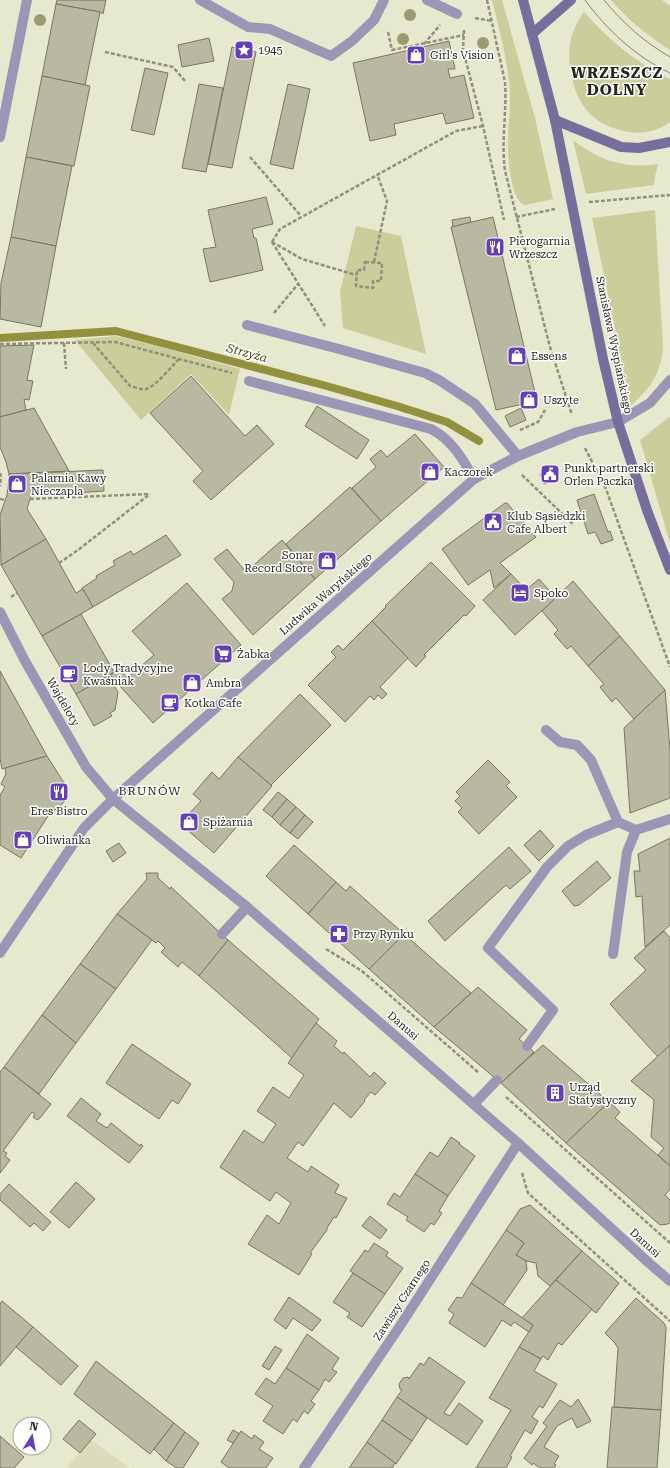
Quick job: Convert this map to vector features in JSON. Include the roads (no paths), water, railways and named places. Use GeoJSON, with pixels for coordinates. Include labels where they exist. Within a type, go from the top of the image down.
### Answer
{"type":"FeatureCollection","features":[{"type":"Feature","properties":{"kind":"main road","name":"Stanisława Wyspiańskiego"},"geometry":{"type":"LineString","coordinates":[[523,0],[555,120],[603,359],[618,422],[648,513],[670,570]]}},
{"type":"Feature","properties":{"kind":"main road"},"geometry":{"type":"LineString","coordinates":[[532,34],[571,0]]}},
{"type":"Feature","properties":{"kind":"main road"},"geometry":{"type":"LineString","coordinates":[[555,120],[621,147],[639,148],[670,142]]}},
{"type":"Feature","properties":{"kind":"street"},"geometry":{"type":"LineString","coordinates":[[0,137],[27,0]]}},
{"type":"Feature","properties":{"kind":"street"},"geometry":{"type":"LineString","coordinates":[[200,0],[248,27],[270,29],[331,56],[352,41],[374,20],[384,0]]}},
{"type":"Feature","properties":{"kind":"street"},"geometry":{"type":"LineString","coordinates":[[427,0],[457,14]]}},
{"type":"Feature","properties":{"kind":"street"},"geometry":{"type":"LineString","coordinates":[[247,325],[425,373],[440,380],[475,404],[518,456]]}},
{"type":"Feature","properties":{"kind":"street","name":"Ludwika Waryńskiego"},"geometry":{"type":"LineString","coordinates":[[0,953],[84,828],[113,799],[474,479],[518,456],[577,432],[618,422],[650,403],[670,380]]}},
{"type":"Feature","properties":{"kind":"street"},"geometry":{"type":"LineString","coordinates":[[249,381],[431,429],[441,434],[450,443],[464,461],[474,479]]}},
{"type":"Feature","properties":{"kind":"street","name":"Wajdeloty"},"geometry":{"type":"LineString","coordinates":[[0,612],[25,661],[86,767],[113,799]]}},
{"type":"Feature","properties":{"kind":"street"},"geometry":{"type":"LineString","coordinates":[[546,730],[560,742],[577,745],[591,760],[618,822],[636,830],[670,819]]}},
{"type":"Feature","properties":{"kind":"street","name":"Danusi"},"geometry":{"type":"LineString","coordinates":[[113,799],[247,907],[474,1104],[670,1281]]}},
{"type":"Feature","properties":{"kind":"street"},"geometry":{"type":"LineString","coordinates":[[527,1046],[553,1010],[488,948],[547,867],[568,846],[586,835],[618,822]]}},
{"type":"Feature","properties":{"kind":"street"},"geometry":{"type":"LineString","coordinates":[[613,954],[627,852],[636,830]]}},
{"type":"Feature","properties":{"kind":"street"},"geometry":{"type":"LineString","coordinates":[[222,934],[247,907]]}},
{"type":"Feature","properties":{"kind":"street"},"geometry":{"type":"LineString","coordinates":[[474,1104],[494,1082]]}},
{"type":"Feature","properties":{"kind":"street","name":"Zawiszy Czarnego"},"geometry":{"type":"LineString","coordinates":[[304,1468],[400,1326],[518,1143]]}},
{"type":"Feature","properties":{"kind":"waterway","name":"Strzyża"},"geometry":{"type":"LineString","coordinates":[[0,338],[116,331],[323,385],[397,406],[447,422],[479,441]]}},
{"type":"Feature","properties":{"kind":"tram line"},"geometry":{"type":"LineString","coordinates":[[585,0],[603,22],[623,42],[645,59],[670,73]]}},
{"type":"Feature","properties":{"kind":"tram line"},"geometry":{"type":"LineString","coordinates":[[604,0],[634,32],[670,57]]}},
{"type":"Feature","properties":{"kind":"place","name":"1945"},"geometry":{"type":"Point","coordinates":[244,50]}},
{"type":"Feature","properties":{"kind":"place","name":"Girl's Vision"},"geometry":{"type":"Point","coordinates":[416,55]}},
{"type":"Feature","properties":{"kind":"place","name":"Pierogarnia Wrzeszcz"},"geometry":{"type":"Point","coordinates":[495,247]}},
{"type":"Feature","properties":{"kind":"place","name":"Essens"},"geometry":{"type":"Point","coordinates":[517,356]}},
{"type":"Feature","properties":{"kind":"place","name":"Uszyte"},"geometry":{"type":"Point","coordinates":[529,400]}},
{"type":"Feature","properties":{"kind":"place","name":"Kaczorek"},"geometry":{"type":"Point","coordinates":[430,472]}},
{"type":"Feature","properties":{"kind":"place","name":"Punkt partnerski Orlen Paczka"},"geometry":{"type":"Point","coordinates":[550,474]}},
{"type":"Feature","properties":{"kind":"place","name":"Palarnia Kawy Nieczapla"},"geometry":{"type":"Point","coordinates":[17,484]}},
{"type":"Feature","properties":{"kind":"place","name":"Klub Sąsiedzki Cafe Albert"},"geometry":{"type":"Point","coordinates":[493,522]}},
{"type":"Feature","properties":{"kind":"place","name":"Sonar Record Store"},"geometry":{"type":"Point","coordinates":[327,561]}},
{"type":"Feature","properties":{"kind":"place","name":"Spoko"},"geometry":{"type":"Point","coordinates":[520,593]}},
{"type":"Feature","properties":{"kind":"place","name":"Żabka"},"geometry":{"type":"Point","coordinates":[223,654]}},
{"type":"Feature","properties":{"kind":"place","name":"Lody Tradycyjne Kwaśniak"},"geometry":{"type":"Point","coordinates":[69,674]}},
{"type":"Feature","properties":{"kind":"place","name":"Ambra"},"geometry":{"type":"Point","coordinates":[192,683]}},
{"type":"Feature","properties":{"kind":"place","name":"Kotka Cafe"},"geometry":{"type":"Point","coordinates":[170,703]}},
{"type":"Feature","properties":{"kind":"place","name":"Eres Bistro"},"geometry":{"type":"Point","coordinates":[59,792]}},
{"type":"Feature","properties":{"kind":"place","name":"Spiżarnia"},"geometry":{"type":"Point","coordinates":[189,822]}},
{"type":"Feature","properties":{"kind":"place","name":"Oliwianka"},"geometry":{"type":"Point","coordinates":[23,840]}},
{"type":"Feature","properties":{"kind":"place","name":"Przy Rynku"},"geometry":{"type":"Point","coordinates":[339,934]}},
{"type":"Feature","properties":{"kind":"place","name":"Urząd Statystyczny"},"geometry":{"type":"Point","coordinates":[555,1093]}},
{"type":"Feature","properties":{"kind":"district","name":"WRZESZCZ DOLNY"},"geometry":{"type":"Point","coordinates":[617,82]}},
{"type":"Feature","properties":{"kind":"district","name":"BRUNÓW"},"geometry":{"type":"Point","coordinates":[150,791]}}]}
